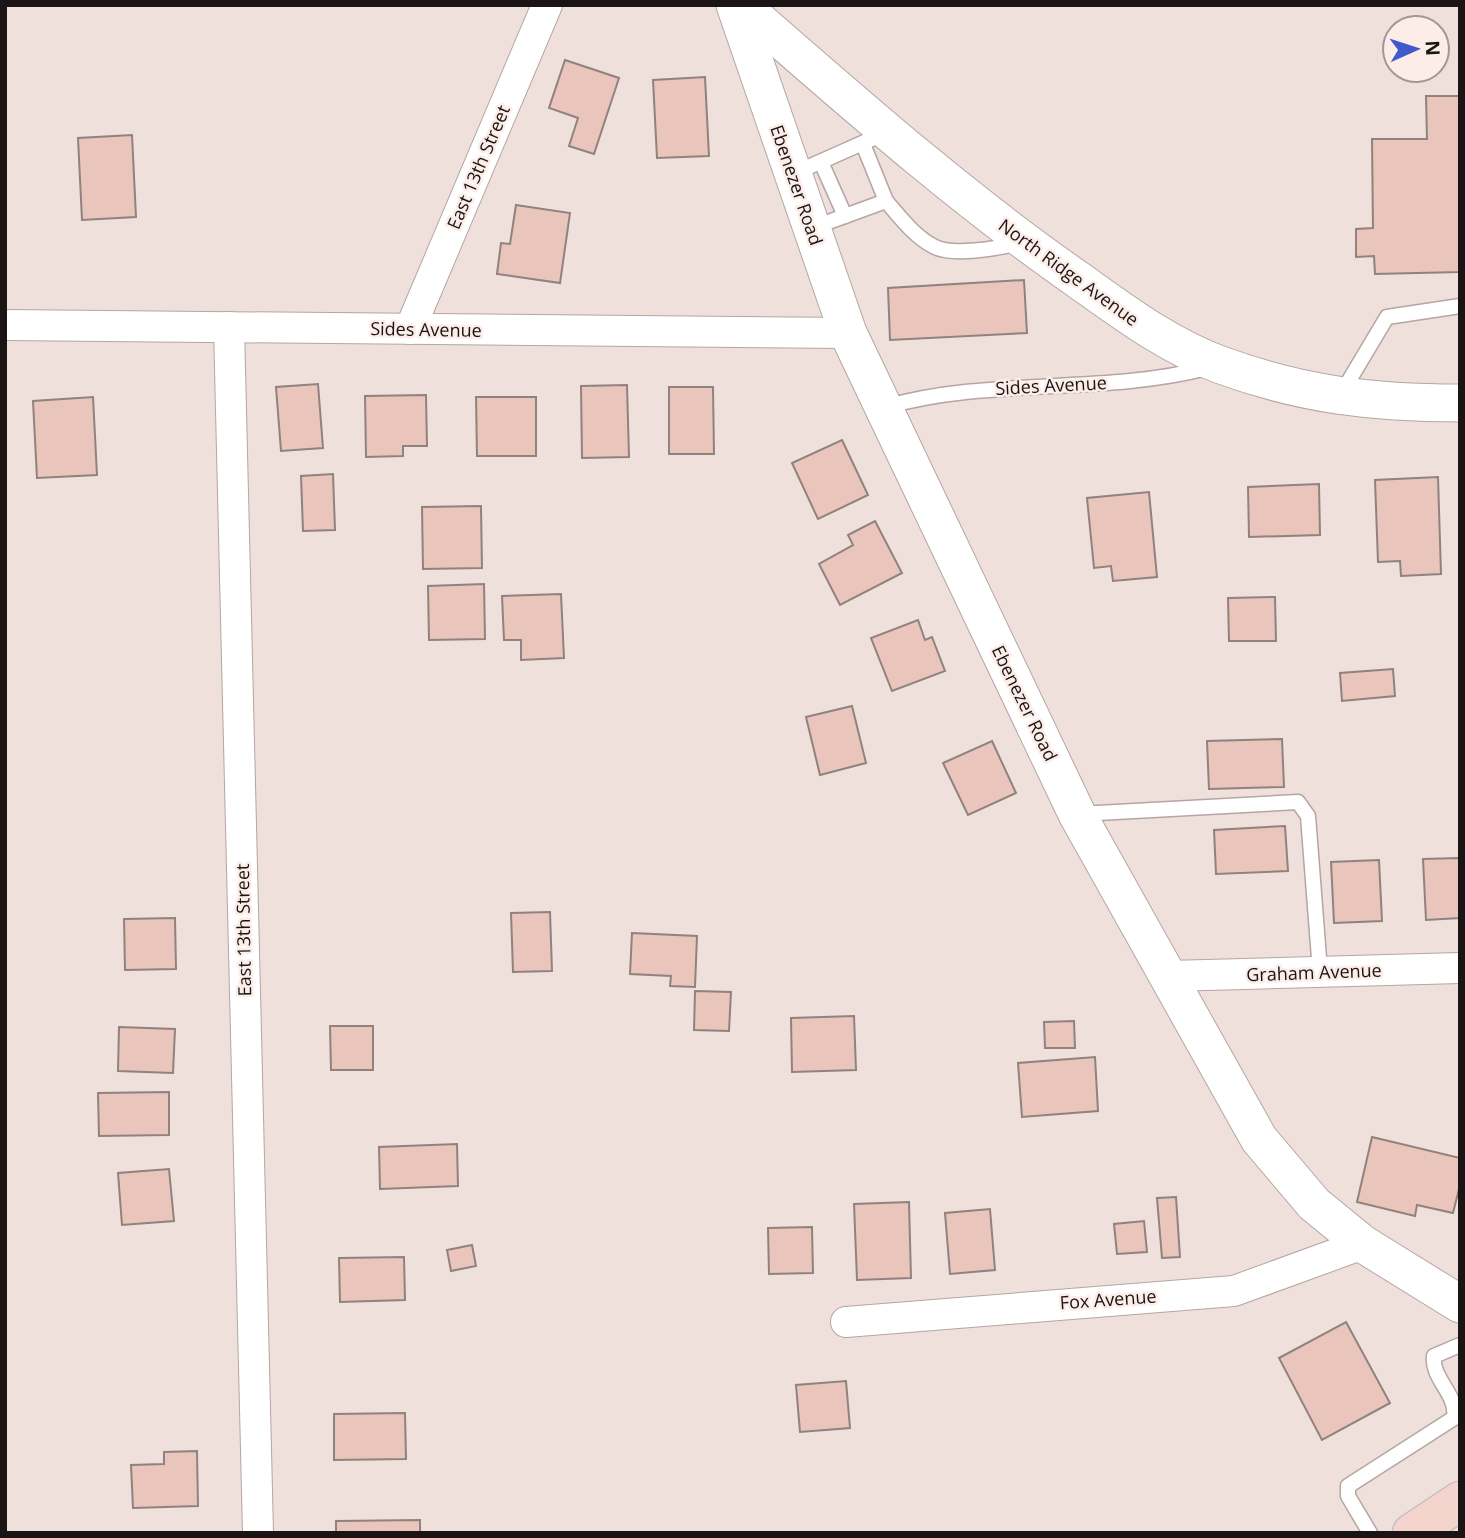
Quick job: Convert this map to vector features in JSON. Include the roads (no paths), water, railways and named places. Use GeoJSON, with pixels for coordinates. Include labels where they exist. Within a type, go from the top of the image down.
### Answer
{"type":"FeatureCollection","features":[{"type":"Feature","properties":{"kind":"main road"},"geometry":{"type":"LineString","coordinates":[[1412,1533],[1460,1501]]}},
{"type":"Feature","properties":{"kind":"street","name":"East 13th Street"},"geometry":{"type":"LineString","coordinates":[[410,329],[547,5]]}},
{"type":"Feature","properties":{"kind":"street","name":"Ebenezer Road"},"geometry":{"type":"LineString","coordinates":[[735,5],[828,222],[848,333],[1077,814],[1259,1139],[1314,1204],[1363,1244],[1460,1304]]}},
{"type":"Feature","properties":{"kind":"street","name":"North Ridge Avenue"},"geometry":{"type":"LineString","coordinates":[[741,5],[875,138],[1148,329],[1219,365],[1289,387],[1387,403],[1460,403]]}},
{"type":"Feature","properties":{"kind":"street","name":"Sides Avenue"},"geometry":{"type":"LineString","coordinates":[[5,325],[848,333]]}},
{"type":"Feature","properties":{"kind":"street","name":"East 13th Street"},"geometry":{"type":"LineString","coordinates":[[229,327],[258,1533]]}},
{"type":"Feature","properties":{"kind":"street","name":"Graham Avenue"},"geometry":{"type":"LineString","coordinates":[[1168,976],[1460,968]]}},
{"type":"Feature","properties":{"kind":"street","name":"Fox Avenue"},"geometry":{"type":"LineString","coordinates":[[846,1322],[1234,1291],[1363,1244]]}},
{"type":"Feature","properties":{"kind":"lane"},"geometry":{"type":"LineString","coordinates":[[807,168],[875,138],[886,201],[912,230],[935,248],[989,251],[1023,241]]}},
{"type":"Feature","properties":{"kind":"lane"},"geometry":{"type":"LineString","coordinates":[[828,222],[886,201]]}},
{"type":"Feature","properties":{"kind":"lane"},"geometry":{"type":"LineString","coordinates":[[1340,396],[1387,317],[1460,306]]}},
{"type":"Feature","properties":{"kind":"lane","name":"Sides Avenue"},"geometry":{"type":"LineString","coordinates":[[883,408],[951,392],[1134,381],[1174,376],[1219,365]]}},
{"type":"Feature","properties":{"kind":"lane"},"geometry":{"type":"LineString","coordinates":[[1077,814],[1298,802],[1308,816],[1320,971]]}},
{"type":"Feature","properties":{"kind":"lane"},"geometry":{"type":"LineString","coordinates":[[1370,1533],[1348,1496],[1349,1486],[1454,1418],[1456,1406],[1433,1365],[1434,1356],[1460,1345]]}}]}
